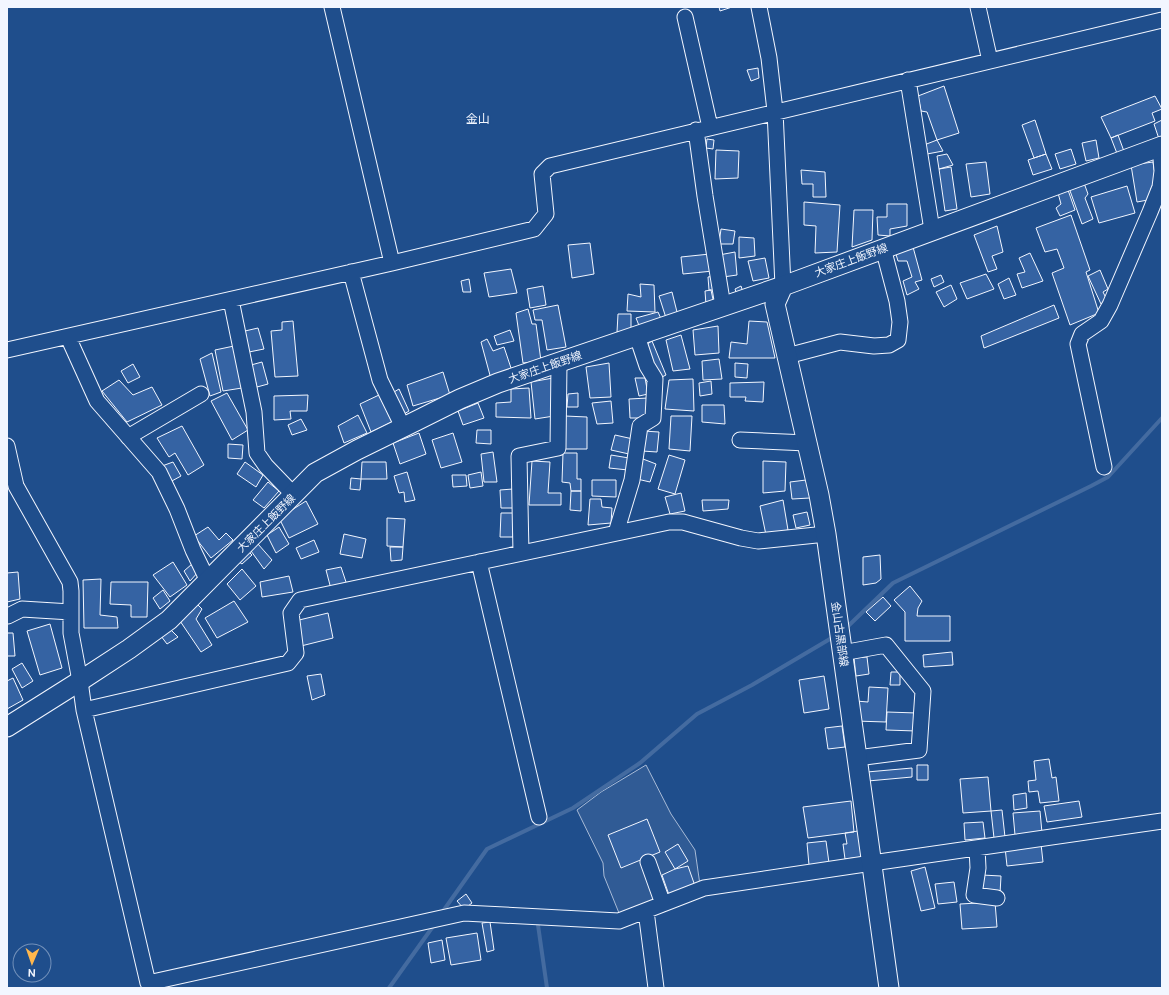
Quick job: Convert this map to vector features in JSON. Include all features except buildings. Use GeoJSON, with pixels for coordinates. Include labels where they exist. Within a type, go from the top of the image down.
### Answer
{"type":"FeatureCollection","features":[{"type":"Feature","properties":{"kind":"main road","name":"大家庄上飯野線"},"geometry":{"type":"LineString","coordinates":[[7,727],[129,649],[169,620],[315,473],[357,450],[498,383],[783,286],[1161,146]]}},
{"type":"Feature","properties":{"kind":"main road","name":"金山古黒部線"},"geometry":{"type":"LineString","coordinates":[[783,286],[775,304],[819,495],[826,534],[889,988]]}},
{"type":"Feature","properties":{"kind":"street"},"geometry":{"type":"LineString","coordinates":[[332,7],[392,263]]}},
{"type":"Feature","properties":{"kind":"street"},"geometry":{"type":"LineString","coordinates":[[759,7],[769,58],[775,111],[783,286]]}},
{"type":"Feature","properties":{"kind":"street"},"geometry":{"type":"LineString","coordinates":[[978,7],[990,60]]}},
{"type":"Feature","properties":{"kind":"street"},"geometry":{"type":"LineString","coordinates":[[686,17],[703,129],[705,196],[724,306]]}},
{"type":"Feature","properties":{"kind":"street"},"geometry":{"type":"LineString","coordinates":[[7,350],[231,300],[534,229],[546,214],[542,174],[550,166],[775,111],[1162,20]]}},
{"type":"Feature","properties":{"kind":"street"},"geometry":{"type":"LineString","coordinates":[[908,80],[932,230]]}},
{"type":"Feature","properties":{"kind":"street"},"geometry":{"type":"LineString","coordinates":[[1104,467],[1078,344],[1082,334],[1101,321],[1110,305],[1150,212],[1160,187],[1162,171],[1161,146]]}},
{"type":"Feature","properties":{"kind":"street"},"geometry":{"type":"LineString","coordinates":[[788,356],[840,342],[874,346],[889,345],[898,340],[900,322],[897,301],[883,248]]}},
{"type":"Feature","properties":{"kind":"street"},"geometry":{"type":"LineString","coordinates":[[351,272],[380,380],[403,427]]}},
{"type":"Feature","properties":{"kind":"street"},"geometry":{"type":"LineString","coordinates":[[231,300],[254,412],[257,452],[266,466],[294,495]]}},
{"type":"Feature","properties":{"kind":"street"},"geometry":{"type":"LineString","coordinates":[[616,533],[632,480],[640,426],[653,418],[655,379],[647,366],[637,336]]}},
{"type":"Feature","properties":{"kind":"street"},"geometry":{"type":"LineString","coordinates":[[68,337],[97,401],[159,472],[177,509],[192,550],[208,581]]}},
{"type":"Feature","properties":{"kind":"street"},"geometry":{"type":"LineString","coordinates":[[521,553],[519,456],[558,448],[559,363]]}},
{"type":"Feature","properties":{"kind":"street"},"geometry":{"type":"LineString","coordinates":[[128,437],[201,394]]}},
{"type":"Feature","properties":{"kind":"street"},"geometry":{"type":"LineString","coordinates":[[740,440],[807,443]]}},
{"type":"Feature","properties":{"kind":"street"},"geometry":{"type":"LineString","coordinates":[[7,446],[16,486],[70,582],[71,633],[84,710],[148,983],[464,913],[619,921],[704,888],[872,862],[1162,821]]}},
{"type":"Feature","properties":{"kind":"street"},"geometry":{"type":"LineString","coordinates":[[84,710],[288,664],[296,653],[291,613],[300,600],[669,522],[683,522],[741,538],[758,541],[826,534]]}},
{"type":"Feature","properties":{"kind":"street"},"geometry":{"type":"LineString","coordinates":[[479,562],[539,817]]}},
{"type":"Feature","properties":{"kind":"street"},"geometry":{"type":"LineString","coordinates":[[8,616],[22,609],[71,612]]}},
{"type":"Feature","properties":{"kind":"street"},"geometry":{"type":"LineString","coordinates":[[842,653],[886,645],[923,691],[919,750],[857,758]]}},
{"type":"Feature","properties":{"kind":"street"},"geometry":{"type":"LineString","coordinates":[[977,848],[978,868],[974,894],[997,898]]}},
{"type":"Feature","properties":{"kind":"street"},"geometry":{"type":"LineString","coordinates":[[648,862],[663,904]]}},
{"type":"Feature","properties":{"kind":"street"},"geometry":{"type":"LineString","coordinates":[[646,911],[656,988]]}},
{"type":"Feature","properties":{"kind":"shaded area"},"geometry":{"type":"Polygon","coordinates":[[[646,765],[671,814],[695,850],[700,885],[619,913],[604,876],[603,863],[577,810],[601,792],[646,765]]]}},
{"type":"Feature","properties":{"kind":"waterway"},"geometry":{"type":"LineString","coordinates":[[844,630],[893,583],[1108,477],[1162,418]]}},
{"type":"Feature","properties":{"kind":"waterway"},"geometry":{"type":"LineString","coordinates":[[441,914],[487,849],[573,808],[640,763],[697,714],[752,685],[835,636]]}},
{"type":"Feature","properties":{"kind":"waterway"},"geometry":{"type":"LineString","coordinates":[[389,988],[434,925]]}},
{"type":"Feature","properties":{"kind":"waterway"},"geometry":{"type":"LineString","coordinates":[[538,925],[547,988]]}},
{"type":"Feature","properties":{"kind":"district","name":"金山"},"geometry":{"type":"Point","coordinates":[478,118]}}]}
